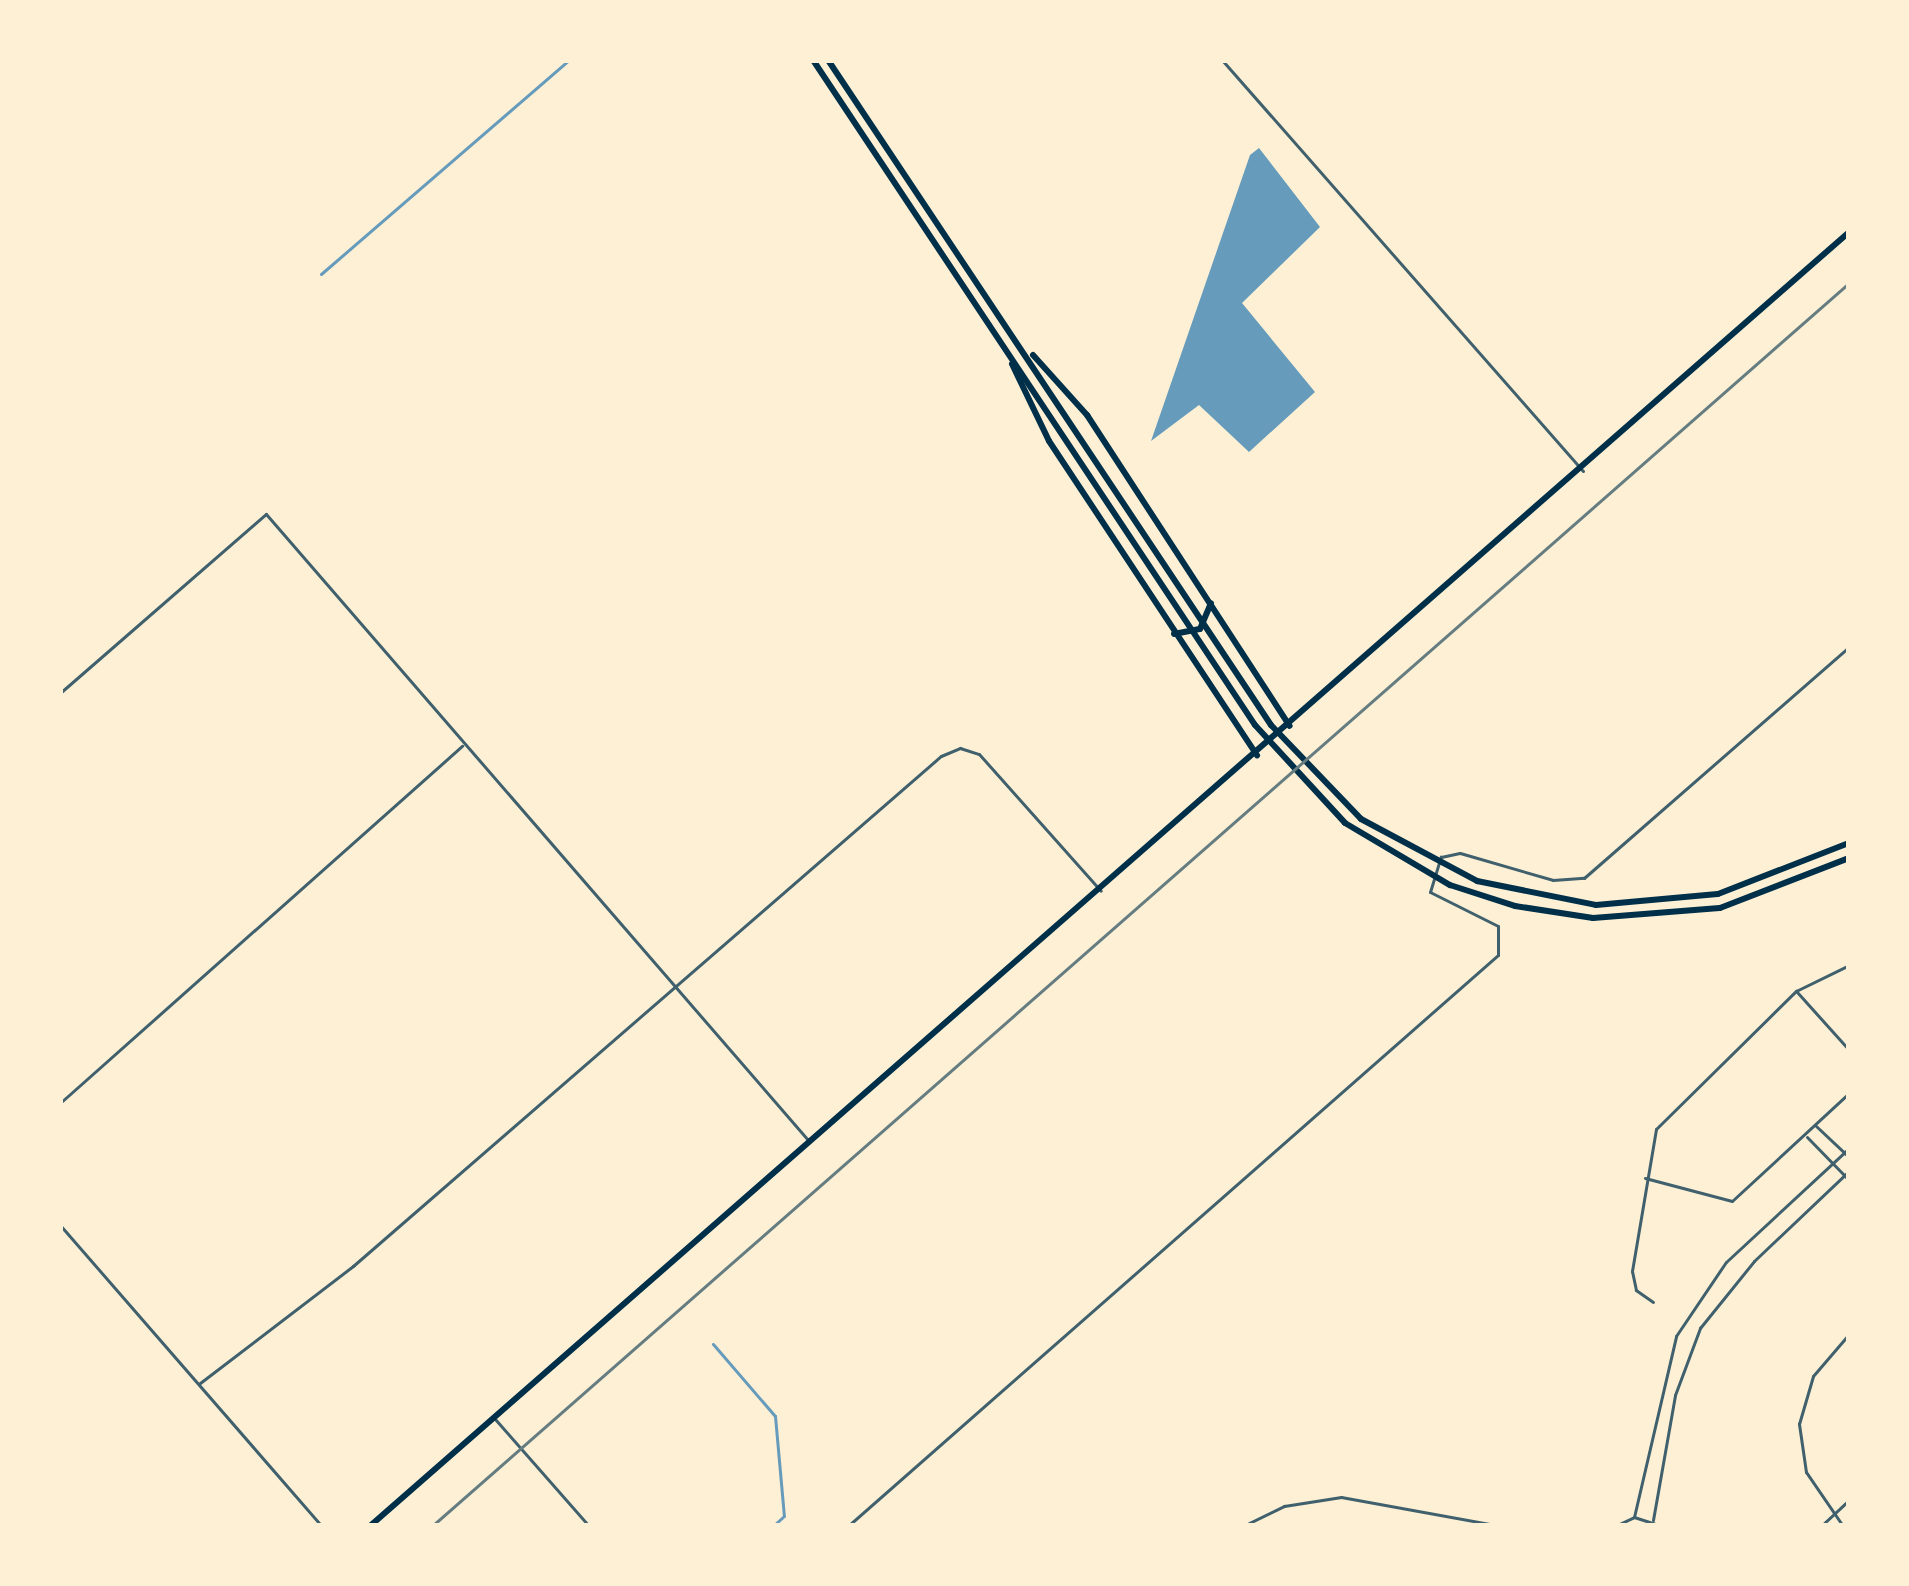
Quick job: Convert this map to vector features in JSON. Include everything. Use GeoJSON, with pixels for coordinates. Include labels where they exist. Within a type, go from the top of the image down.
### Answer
{"type":"FeatureCollection","features":[{"type":"Feature","properties":{"kind":"main road"},"geometry":{"type":"LineString","coordinates":[[812,60],[1265,740],[1345,823],[1450,885],[1515,906],[1593,918],[1720,908],[1849,858]]}},
{"type":"Feature","properties":{"kind":"main road"},"geometry":{"type":"LineString","coordinates":[[828,60],[1021,342],[1271,725],[1345,806],[1414,852],[1477,881],[1607,905],[1735,890],[1849,843]]}},
{"type":"Feature","properties":{"kind":"main road"},"geometry":{"type":"LineString","coordinates":[[370,1526],[1583,471],[1849,232]]}},
{"type":"Feature","properties":{"kind":"main road"},"geometry":{"type":"LineString","coordinates":[[1021,342],[1087,415],[1290,726]]}},
{"type":"Feature","properties":{"kind":"main road"},"geometry":{"type":"LineString","coordinates":[[1002,344],[1049,441],[1257,755]]}},
{"type":"Feature","properties":{"kind":"main road"},"geometry":{"type":"LineString","coordinates":[[1174,634],[1200,629],[1211,603]]}},
{"type":"Feature","properties":{"kind":"street"},"geometry":{"type":"LineString","coordinates":[[1222,60],[1583,471]]}},
{"type":"Feature","properties":{"kind":"street"},"geometry":{"type":"LineString","coordinates":[[60,693],[266,514],[811,1143]]}},
{"type":"Feature","properties":{"kind":"street"},"geometry":{"type":"LineString","coordinates":[[848,1526],[1498,955],[1498,926],[1430,892],[1441,857],[1460,853],[1553,880],[1584,878],[1849,647]]}},
{"type":"Feature","properties":{"kind":"street"},"geometry":{"type":"LineString","coordinates":[[60,1103],[464,744]]}},
{"type":"Feature","properties":{"kind":"street"},"geometry":{"type":"LineString","coordinates":[[200,1383],[353,1266],[941,756],[961,748],[979,754],[1101,890]]}},
{"type":"Feature","properties":{"kind":"street"},"geometry":{"type":"LineString","coordinates":[[1652,1301],[1631,1282],[1650,1145],[1668,1112],[1796,991],[1849,964]]}},
{"type":"Feature","properties":{"kind":"street"},"geometry":{"type":"LineString","coordinates":[[1796,991],[1849,1050]]}},
{"type":"Feature","properties":{"kind":"street"},"geometry":{"type":"LineString","coordinates":[[1644,1178],[1732,1201],[1849,1093]]}},
{"type":"Feature","properties":{"kind":"street"},"geometry":{"type":"LineString","coordinates":[[1634,1517],[1664,1369],[1700,1297],[1847,1152],[1816,1126]]}},
{"type":"Feature","properties":{"kind":"street"},"geometry":{"type":"LineString","coordinates":[[1653,1520],[1688,1356],[1713,1307],[1847,1176],[1806,1136]]}},
{"type":"Feature","properties":{"kind":"street"},"geometry":{"type":"LineString","coordinates":[[60,1225],[322,1526]]}},
{"type":"Feature","properties":{"kind":"street"},"geometry":{"type":"LineString","coordinates":[[1843,1526],[1807,1472],[1799,1424],[1813,1376],[1849,1334]]}},
{"type":"Feature","properties":{"kind":"street"},"geometry":{"type":"LineString","coordinates":[[494,1418],[590,1526]]}},
{"type":"Feature","properties":{"kind":"street"},"geometry":{"type":"LineString","coordinates":[[1651,1430],[1668,1433]]}},
{"type":"Feature","properties":{"kind":"street"},"geometry":{"type":"LineString","coordinates":[[1243,1526],[1284,1506],[1341,1496],[1501,1526]]}},
{"type":"Feature","properties":{"kind":"street"},"geometry":{"type":"LineString","coordinates":[[1821,1526],[1849,1500]]}},
{"type":"Feature","properties":{"kind":"street"},"geometry":{"type":"LineString","coordinates":[[1615,1526],[1634,1517],[1662,1526]]}},
{"type":"Feature","properties":{"kind":"water"},"geometry":{"type":"Polygon","coordinates":[[[1259,148],[1320,227],[1242,303],[1315,392],[1249,452],[1199,405],[1151,441],[1250,155],[1259,148]]]}},
{"type":"Feature","properties":{"kind":"waterway"},"geometry":{"type":"LineString","coordinates":[[321,274],[569,60]]}},
{"type":"Feature","properties":{"kind":"waterway"},"geometry":{"type":"LineString","coordinates":[[713,1344],[775,1416],[784,1516],[773,1526]]}},
{"type":"Feature","properties":{"kind":"railway"},"geometry":{"type":"LineString","coordinates":[[432,1526],[1849,283]]}}]}
